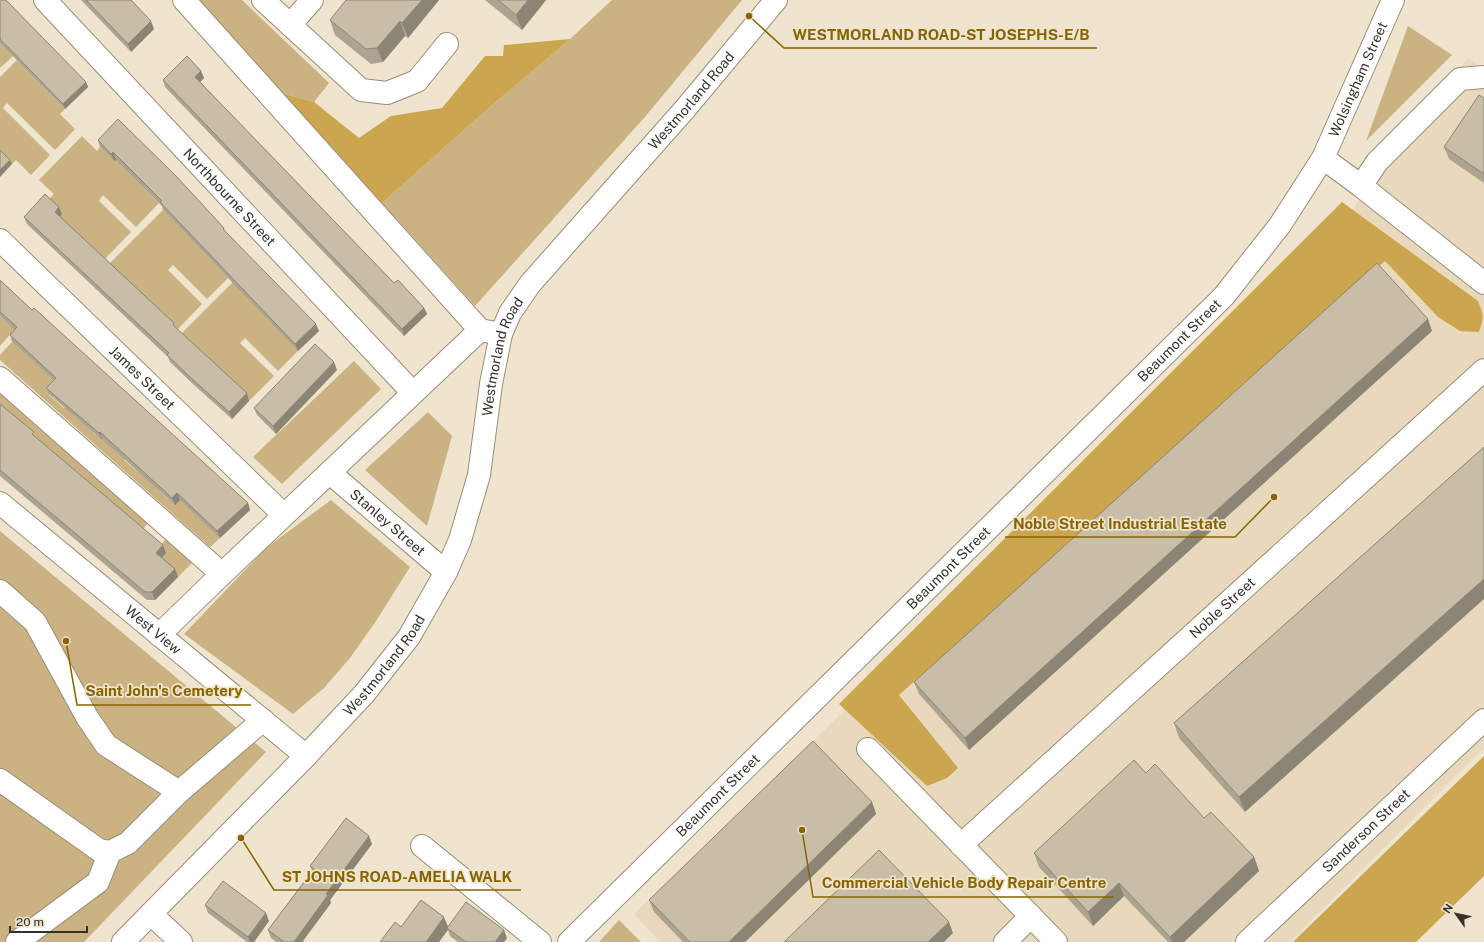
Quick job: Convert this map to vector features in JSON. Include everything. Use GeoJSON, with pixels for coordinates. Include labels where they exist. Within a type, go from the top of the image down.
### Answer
{"type":"FeatureCollection","features":[{"type":"Feature","properties":{"kind":"street","name":"Northbourne Street"},"geometry":{"type":"LineString","coordinates":[[45,0],[414,393]]}},
{"type":"Feature","properties":{"kind":"street"},"geometry":{"type":"LineString","coordinates":[[160,635],[222,574],[414,393],[491,332],[184,0]]}},
{"type":"Feature","properties":{"kind":"street"},"geometry":{"type":"LineString","coordinates":[[263,0],[361,90],[387,93],[416,81],[447,44]]}},
{"type":"Feature","properties":{"kind":"street"},"geometry":{"type":"LineString","coordinates":[[290,25],[312,0]]}},
{"type":"Feature","properties":{"kind":"street","name":"Westmorland Road"},"geometry":{"type":"LineString","coordinates":[[123,942],[306,756],[364,694],[409,637],[446,572],[460,540],[479,475],[491,384],[491,332],[510,313],[530,284],[680,115],[776,0]]}},
{"type":"Feature","properties":{"kind":"street","name":"Wolsingham Street"},"geometry":{"type":"LineString","coordinates":[[1323,158],[1393,0]]}},
{"type":"Feature","properties":{"kind":"street"},"geometry":{"type":"LineString","coordinates":[[1361,186],[1376,162],[1460,79],[1484,77]]}},
{"type":"Feature","properties":{"kind":"street"},"geometry":{"type":"LineString","coordinates":[[1323,158],[1484,283]]}},
{"type":"Feature","properties":{"kind":"street","name":"Beaumont Street"},"geometry":{"type":"LineString","coordinates":[[569,942],[1224,296],[1280,225],[1323,158]]}},
{"type":"Feature","properties":{"kind":"street","name":"James Street"},"geometry":{"type":"LineString","coordinates":[[0,240],[284,515]]}},
{"type":"Feature","properties":{"kind":"street","name":"Noble Street"},"geometry":{"type":"LineString","coordinates":[[961,845],[1484,370]]}},
{"type":"Feature","properties":{"kind":"street"},"geometry":{"type":"LineString","coordinates":[[0,378],[222,574]]}},
{"type":"Feature","properties":{"kind":"street","name":"Stanley Street"},"geometry":{"type":"LineString","coordinates":[[330,473],[446,572]]}},
{"type":"Feature","properties":{"kind":"street","name":"West View"},"geometry":{"type":"LineString","coordinates":[[0,503],[306,756]]}},
{"type":"Feature","properties":{"kind":"street"},"geometry":{"type":"LineString","coordinates":[[0,591],[35,622],[87,717],[106,745],[179,792]]}},
{"type":"Feature","properties":{"kind":"street"},"geometry":{"type":"LineString","coordinates":[[0,780],[99,850],[110,852],[128,843],[179,792],[263,720]]}},
{"type":"Feature","properties":{"kind":"street","name":"Sanderson Street"},"geometry":{"type":"LineString","coordinates":[[1247,942],[1484,720]]}},
{"type":"Feature","properties":{"kind":"street"},"geometry":{"type":"LineString","coordinates":[[868,749],[1056,942]]}},
{"type":"Feature","properties":{"kind":"street"},"geometry":{"type":"LineString","coordinates":[[422,846],[540,942]]}},
{"type":"Feature","properties":{"kind":"street"},"geometry":{"type":"LineString","coordinates":[[17,942],[98,882],[110,852]]}},
{"type":"Feature","properties":{"kind":"street"},"geometry":{"type":"LineString","coordinates":[[151,914],[181,942]]}},
{"type":"Feature","properties":{"kind":"street"},"geometry":{"type":"LineString","coordinates":[[1005,942],[1031,916]]}},
{"type":"Feature","properties":{"kind":"shaded area"},"geometry":{"type":"Polygon","coordinates":[[[198,0],[242,0],[329,83],[314,102],[282,93],[198,0]]]}},
{"type":"Feature","properties":{"kind":"shaded area"},"geometry":{"type":"Polygon","coordinates":[[[612,0],[742,0],[644,118],[475,306],[382,203],[483,113],[570,39],[612,0]]]}},
{"type":"Feature","properties":{"kind":"shaded area"},"geometry":{"type":"Polygon","coordinates":[[[1408,26],[1452,55],[1366,141],[1408,26]]]}},
{"type":"Feature","properties":{"kind":"shaded area"},"geometry":{"type":"Polygon","coordinates":[[[570,39],[483,113],[382,203],[282,93],[314,102],[359,138],[391,116],[442,108],[485,56],[503,56],[504,45],[570,39]]]}},
{"type":"Feature","properties":{"kind":"shaded area"},"geometry":{"type":"Polygon","coordinates":[[[0,43],[13,56],[0,68],[0,43]]]}},
{"type":"Feature","properties":{"kind":"shaded area"},"geometry":{"type":"Polygon","coordinates":[[[1468,58],[1484,69],[1484,748],[1290,942],[660,942],[634,914],[1324,247],[1468,58]]]}},
{"type":"Feature","properties":{"kind":"shaded area"},"geometry":{"type":"Polygon","coordinates":[[[17,60],[65,109],[60,114],[75,129],[55,150],[7,103],[3,108],[50,155],[31,175],[16,160],[12,164],[0,153],[0,77],[17,60]]]}},
{"type":"Feature","properties":{"kind":"shaded area"},"geometry":{"type":"Polygon","coordinates":[[[82,136],[97,151],[100,147],[114,161],[116,159],[159,203],[136,227],[103,195],[99,201],[131,232],[103,261],[58,219],[48,201],[54,194],[39,180],[82,136]]]}},
{"type":"Feature","properties":{"kind":"shaded area"},"geometry":{"type":"Polygon","coordinates":[[[1342,202],[1478,301],[1483,316],[1479,332],[1460,331],[1438,317],[1385,261],[899,695],[958,768],[947,778],[927,786],[839,704],[1342,202]]]}},
{"type":"Feature","properties":{"kind":"shaded area"},"geometry":{"type":"Polygon","coordinates":[[[163,210],[228,278],[207,299],[173,265],[168,270],[202,304],[177,330],[107,266],[163,210]]]}},
{"type":"Feature","properties":{"kind":"shaded area"},"geometry":{"type":"Polygon","coordinates":[[[233,282],[298,351],[278,371],[245,338],[240,343],[274,376],[249,401],[179,336],[233,282]]]}},
{"type":"Feature","properties":{"kind":"shaded area"},"geometry":{"type":"Polygon","coordinates":[[[0,316],[14,330],[0,346],[0,316]]]}},
{"type":"Feature","properties":{"kind":"shaded area"},"geometry":{"type":"Polygon","coordinates":[[[12,342],[59,384],[49,395],[64,408],[74,398],[88,428],[102,440],[110,431],[132,451],[124,460],[138,472],[146,464],[160,492],[175,505],[182,497],[220,538],[210,547],[0,360],[0,355],[12,342]]]}},
{"type":"Feature","properties":{"kind":"shaded area"},"geometry":{"type":"Polygon","coordinates":[[[354,361],[381,389],[282,484],[253,457],[354,361]]]}},
{"type":"Feature","properties":{"kind":"shaded area"},"geometry":{"type":"Polygon","coordinates":[[[0,389],[150,520],[141,532],[0,426],[0,389]]]}},
{"type":"Feature","properties":{"kind":"shaded area"},"geometry":{"type":"Polygon","coordinates":[[[428,412],[452,436],[427,526],[365,470],[428,412]]]}},
{"type":"Feature","properties":{"kind":"shaded area"},"geometry":{"type":"Polygon","coordinates":[[[331,500],[410,567],[376,621],[350,658],[324,688],[293,714],[184,634],[266,548],[331,500]]]}},
{"type":"Feature","properties":{"kind":"shaded area"},"geometry":{"type":"Polygon","coordinates":[[[0,531],[266,752],[84,942],[0,942],[0,531]]]}},
{"type":"Feature","properties":{"kind":"shaded area"},"geometry":{"type":"Polygon","coordinates":[[[169,536],[195,560],[178,577],[159,561],[159,547],[169,536]]]}},
{"type":"Feature","properties":{"kind":"shaded area"},"geometry":{"type":"Polygon","coordinates":[[[1484,756],[1484,876],[1416,942],[1293,942],[1484,756]]]}},
{"type":"Feature","properties":{"kind":"shaded area"},"geometry":{"type":"Polygon","coordinates":[[[619,920],[641,942],[599,942],[619,920]]]}},
{"type":"Feature","properties":{"kind":"building"},"geometry":{"type":"Polygon","coordinates":[[[0,0],[6,0],[86,82],[63,104],[0,39],[0,0]]]}},
{"type":"Feature","properties":{"kind":"building"},"geometry":{"type":"Polygon","coordinates":[[[86,0],[131,0],[151,21],[128,44],[86,0]]]}},
{"type":"Feature","properties":{"kind":"building"},"geometry":{"type":"Polygon","coordinates":[[[346,0],[422,0],[402,23],[400,21],[377,48],[366,49],[330,20],[346,0]]]}},
{"type":"Feature","properties":{"kind":"building"},"geometry":{"type":"Polygon","coordinates":[[[498,0],[528,0],[516,15],[498,0]]]}},
{"type":"Feature","properties":{"kind":"building"},"geometry":{"type":"Polygon","coordinates":[[[187,56],[201,71],[195,77],[394,283],[398,280],[424,308],[402,329],[163,80],[187,56]]]}},
{"type":"Feature","properties":{"kind":"building"},"geometry":{"type":"Polygon","coordinates":[[[1479,95],[1484,98],[1484,174],[1444,147],[1479,95]]]}},
{"type":"Feature","properties":{"kind":"building"},"geometry":{"type":"Polygon","coordinates":[[[118,119],[176,176],[224,228],[223,229],[316,324],[295,344],[160,202],[162,201],[113,152],[111,154],[98,140],[118,119]]]}},
{"type":"Feature","properties":{"kind":"building"},"geometry":{"type":"Polygon","coordinates":[[[0,150],[10,160],[0,170],[0,150]]]}},
{"type":"Feature","properties":{"kind":"building"},"geometry":{"type":"Polygon","coordinates":[[[45,194],[59,207],[55,212],[174,323],[173,325],[247,393],[229,412],[191,378],[167,355],[169,353],[24,217],[45,194]]]}},
{"type":"Feature","properties":{"kind":"building"},"geometry":{"type":"Polygon","coordinates":[[[1377,263],[1428,319],[965,738],[914,682],[1377,263]]]}},
{"type":"Feature","properties":{"kind":"building"},"geometry":{"type":"Polygon","coordinates":[[[0,280],[32,310],[34,308],[248,503],[217,531],[177,493],[172,498],[100,432],[99,433],[46,388],[56,378],[10,335],[17,327],[0,312],[0,280]]]}},
{"type":"Feature","properties":{"kind":"building"},"geometry":{"type":"Polygon","coordinates":[[[315,344],[334,362],[273,426],[254,408],[315,344]]]}},
{"type":"Feature","properties":{"kind":"building"},"geometry":{"type":"Polygon","coordinates":[[[0,404],[34,432],[32,434],[163,545],[156,553],[175,569],[152,592],[145,592],[0,470],[0,404]]]}},
{"type":"Feature","properties":{"kind":"building"},"geometry":{"type":"Polygon","coordinates":[[[1484,447],[1484,579],[1239,797],[1174,723],[1484,447]]]}},
{"type":"Feature","properties":{"kind":"building"},"geometry":{"type":"Polygon","coordinates":[[[813,741],[872,802],[729,942],[690,942],[649,900],[813,741]]]}},
{"type":"Feature","properties":{"kind":"building"},"geometry":{"type":"Polygon","coordinates":[[[1134,760],[1146,773],[1155,764],[1204,818],[1211,812],[1254,857],[1170,937],[1119,883],[1088,912],[1034,853],[1134,760]]]}},
{"type":"Feature","properties":{"kind":"building"},"geometry":{"type":"Polygon","coordinates":[[[346,818],[369,836],[326,894],[328,895],[294,942],[284,942],[268,930],[314,869],[310,866],[346,818]]]}},
{"type":"Feature","properties":{"kind":"building"},"geometry":{"type":"Polygon","coordinates":[[[879,850],[949,922],[928,942],[784,942],[879,850]]]}},
{"type":"Feature","properties":{"kind":"building"},"geometry":{"type":"Polygon","coordinates":[[[223,881],[266,913],[248,937],[205,905],[223,881]]]}},
{"type":"Feature","properties":{"kind":"building"},"geometry":{"type":"Polygon","coordinates":[[[421,900],[444,917],[426,942],[380,942],[395,922],[401,927],[421,900]]]}},
{"type":"Feature","properties":{"kind":"building"},"geometry":{"type":"Polygon","coordinates":[[[466,902],[504,930],[495,942],[466,942],[447,928],[466,902]]]}},
{"type":"Feature","properties":{"kind":"place","name":"WESTMORLAND ROAD-ST JOSEPHS-E/B"},"geometry":{"type":"Point","coordinates":[749,16]}},
{"type":"Feature","properties":{"kind":"place","name":"Noble Street Industrial Estate"},"geometry":{"type":"Point","coordinates":[1274,497]}},
{"type":"Feature","properties":{"kind":"place","name":"Saint John's Cemetery"},"geometry":{"type":"Point","coordinates":[66,641]}},
{"type":"Feature","properties":{"kind":"place","name":"Commercial Vehicle Body Repair Centre"},"geometry":{"type":"Point","coordinates":[802,830]}},
{"type":"Feature","properties":{"kind":"place","name":"ST JOHNS ROAD-AMELIA WALK"},"geometry":{"type":"Point","coordinates":[241,838]}}]}
